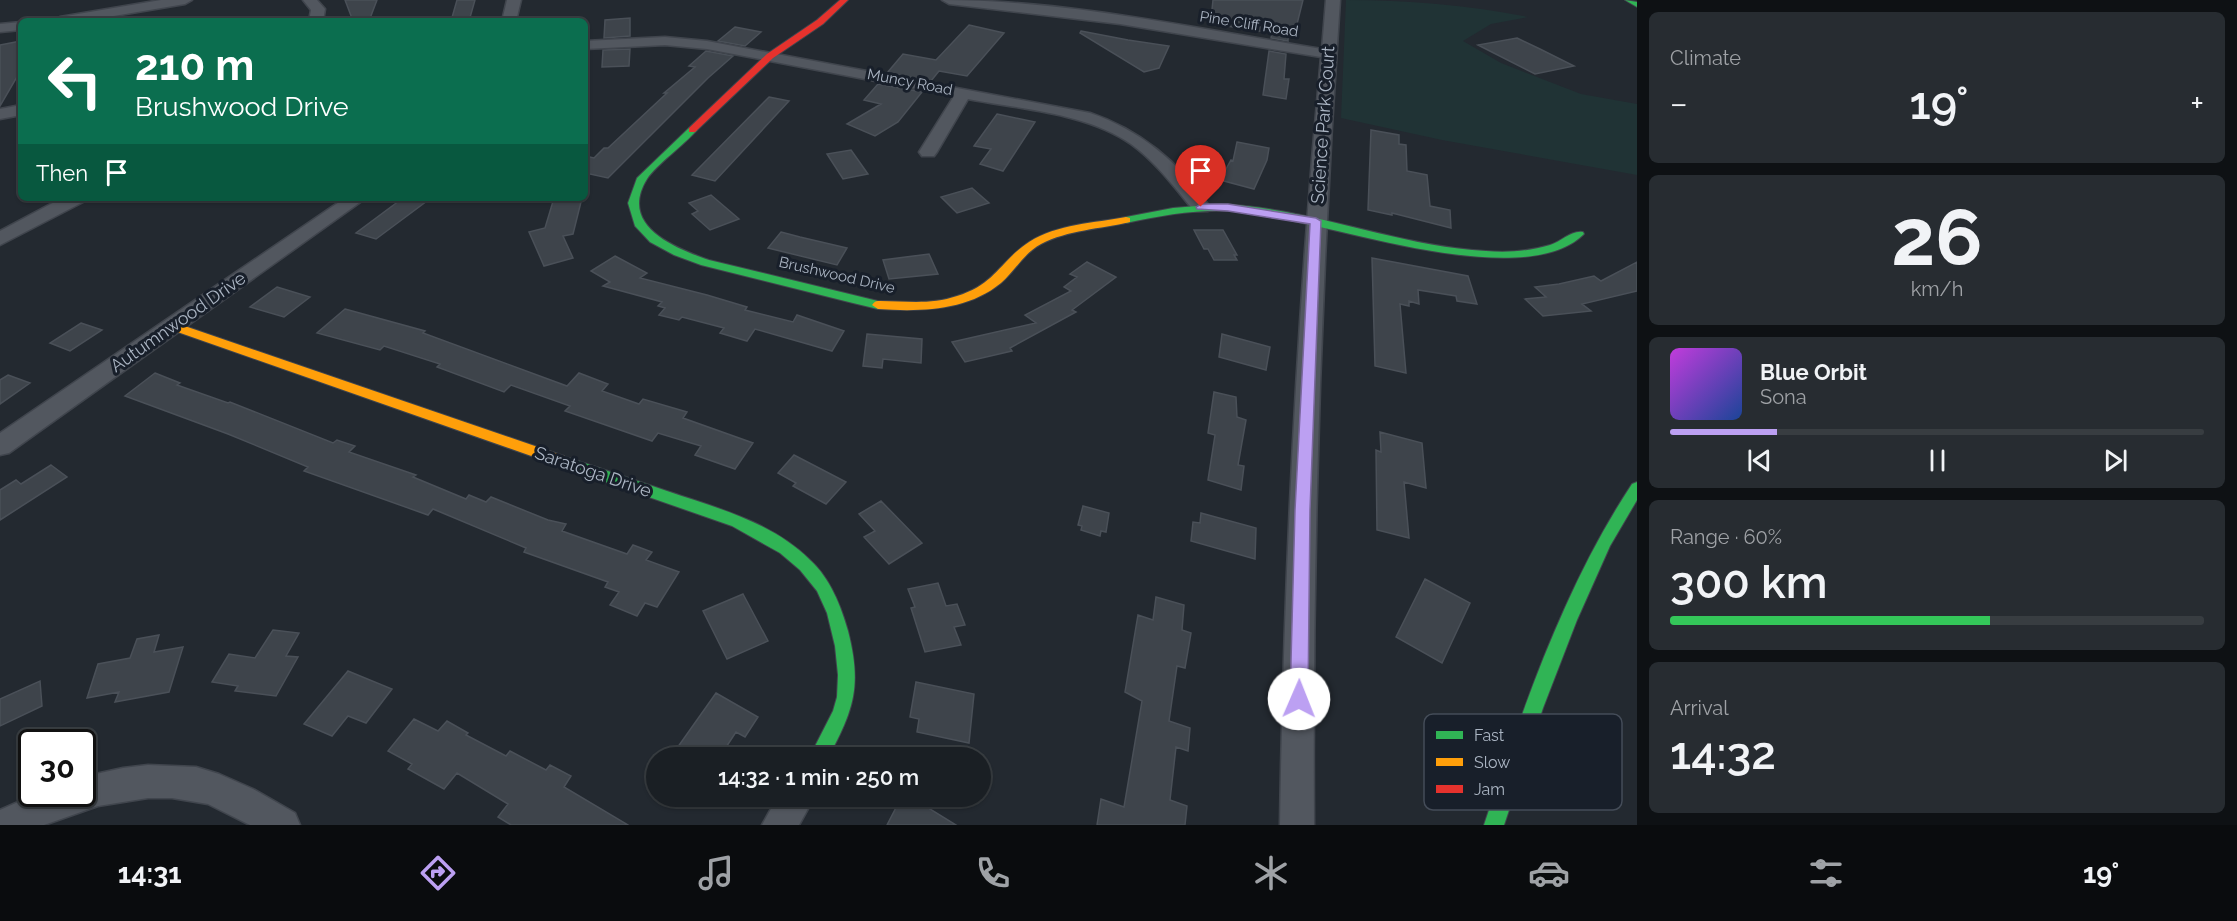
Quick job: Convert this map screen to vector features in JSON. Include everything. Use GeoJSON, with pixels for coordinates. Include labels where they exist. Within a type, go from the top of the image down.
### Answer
{"type":"FeatureCollection","features":[{"type":"Feature","properties":{"kind":"street"},"geometry":{"type":"LineString","coordinates":[[88,0],[88,16]]}},
{"type":"Feature","properties":{"kind":"street"},"geometry":{"type":"LineString","coordinates":[[77,18],[185,0]]}},
{"type":"Feature","properties":{"kind":"street"},"geometry":{"type":"LineString","coordinates":[[310,0],[318,9],[316,18]]}},
{"type":"Feature","properties":{"kind":"street"},"geometry":{"type":"LineString","coordinates":[[510,18],[514,0]]}},
{"type":"Feature","properties":{"kind":"street","name":"Brushwood Drive"},"geometry":{"type":"LineString","coordinates":[[844,0],[820,22],[770,56],[642,178],[634,189],[631,200],[632,212],[641,229],[660,245],[681,254],[724,266],[871,303],[888,306],[924,306],[965,297],[980,291],[997,280],[1015,259],[1036,242],[1067,232],[1179,208],[1228,207],[1316,221],[1394,240],[1479,254],[1542,250],[1562,245],[1579,234]]}},
{"type":"Feature","properties":{"kind":"street","name":"Pine Cliff Road"},"geometry":{"type":"LineString","coordinates":[[949,0],[1120,20],[1328,54]]}},
{"type":"Feature","properties":{"kind":"street","name":"Science Park Court"},"geometry":{"type":"LineString","coordinates":[[1297,825],[1302,510],[1316,221],[1333,0]]}},
{"type":"Feature","properties":{"kind":"street"},"geometry":{"type":"LineString","coordinates":[[1629,0],[1637,5]]}},
{"type":"Feature","properties":{"kind":"street"},"geometry":{"type":"LineString","coordinates":[[0,28],[18,26]]}},
{"type":"Feature","properties":{"kind":"street","name":"Muncy Road"},"geometry":{"type":"LineString","coordinates":[[588,45],[680,41],[1077,114],[1116,126],[1147,147],[1201,207]]}},
{"type":"Feature","properties":{"kind":"street"},"geometry":{"type":"LineString","coordinates":[[928,152],[964,92]]}},
{"type":"Feature","properties":{"kind":"street"},"geometry":{"type":"LineString","coordinates":[[0,114],[18,111]]}},
{"type":"Feature","properties":{"kind":"street"},"geometry":{"type":"LineString","coordinates":[[0,239],[70,201]]}},
{"type":"Feature","properties":{"kind":"street","name":"Autumnwood Drive"},"geometry":{"type":"LineString","coordinates":[[0,446],[353,201]]}},
{"type":"Feature","properties":{"kind":"street","name":"Saratoga Drive"},"geometry":{"type":"LineString","coordinates":[[173,326],[748,525],[783,544],[810,569],[826,589],[838,616],[843,636],[846,684],[844,703],[823,747]]}},
{"type":"Feature","properties":{"kind":"street"},"geometry":{"type":"LineString","coordinates":[[1531,714],[1595,560],[1636,492]]}},
{"type":"Feature","properties":{"kind":"street"},"geometry":{"type":"LineString","coordinates":[[6,825],[81,795],[140,783],[168,783],[197,784],[219,792],[283,825]]}},
{"type":"Feature","properties":{"kind":"street"},"geometry":{"type":"LineString","coordinates":[[779,825],[791,807]]}},
{"type":"Feature","properties":{"kind":"street"},"geometry":{"type":"LineString","coordinates":[[1494,825],[1499,810]]}},
{"type":"Feature","properties":{"kind":"shaded area"},"geometry":{"type":"Polygon","coordinates":[[[1346,0],[1438,4],[1528,17],[1491,24],[1463,41],[1501,63],[1581,94],[1637,104],[1637,175],[1442,140],[1341,118],[1346,0]]]}},
{"type":"Feature","properties":{"kind":"building"},"geometry":{"type":"Polygon","coordinates":[[[345,0],[377,0],[370,18],[352,18],[345,0]]]}},
{"type":"Feature","properties":{"kind":"building"},"geometry":{"type":"Polygon","coordinates":[[[457,0],[475,0],[470,18],[452,18],[457,0]]]}},
{"type":"Feature","properties":{"kind":"building"},"geometry":{"type":"Polygon","coordinates":[[[1213,0],[1303,0],[1294,36],[1288,34],[1288,41],[1271,38],[1272,33],[1226,26],[1227,21],[1211,19],[1213,0]]]}},
{"type":"Feature","properties":{"kind":"building"},"geometry":{"type":"Polygon","coordinates":[[[630,18],[630,36],[604,38],[605,20],[630,18]]]}},
{"type":"Feature","properties":{"kind":"building"},"geometry":{"type":"Polygon","coordinates":[[[969,25],[1004,33],[967,76],[939,71],[931,81],[887,73],[903,54],[936,60],[969,25]]]}},
{"type":"Feature","properties":{"kind":"building"},"geometry":{"type":"Polygon","coordinates":[[[735,27],[761,32],[745,46],[718,41],[735,27]]]}},
{"type":"Feature","properties":{"kind":"building"},"geometry":{"type":"Polygon","coordinates":[[[1081,31],[1169,46],[1159,68],[1144,72],[1080,33],[1081,31]]]}},
{"type":"Feature","properties":{"kind":"building"},"geometry":{"type":"Polygon","coordinates":[[[1517,38],[1574,66],[1535,74],[1478,45],[1517,38]]]}},
{"type":"Feature","properties":{"kind":"building"},"geometry":{"type":"Polygon","coordinates":[[[18,42],[18,75],[0,106],[0,45],[18,42]]]}},
{"type":"Feature","properties":{"kind":"building"},"geometry":{"type":"Polygon","coordinates":[[[630,49],[629,66],[602,67],[603,50],[630,49]]]}},
{"type":"Feature","properties":{"kind":"building"},"geometry":{"type":"Polygon","coordinates":[[[706,51],[733,56],[608,178],[588,174],[588,157],[594,158],[604,148],[608,148],[667,93],[664,93],[695,67],[689,66],[706,51]]]}},
{"type":"Feature","properties":{"kind":"building"},"geometry":{"type":"Polygon","coordinates":[[[1269,51],[1286,54],[1284,79],[1289,79],[1286,99],[1263,95],[1269,51]]]}},
{"type":"Feature","properties":{"kind":"building"},"geometry":{"type":"Polygon","coordinates":[[[878,84],[922,92],[898,122],[875,136],[847,124],[881,104],[864,100],[878,84]]]}},
{"type":"Feature","properties":{"kind":"building"},"geometry":{"type":"Polygon","coordinates":[[[769,97],[789,101],[715,181],[692,175],[769,97]]]}},
{"type":"Feature","properties":{"kind":"building"},"geometry":{"type":"Polygon","coordinates":[[[997,114],[1035,122],[1003,171],[980,164],[991,149],[974,146],[997,114]]]}},
{"type":"Feature","properties":{"kind":"building"},"geometry":{"type":"Polygon","coordinates":[[[1371,130],[1399,135],[1399,144],[1406,145],[1407,171],[1427,175],[1430,206],[1450,210],[1451,228],[1392,213],[1392,215],[1368,210],[1371,130]]]}},
{"type":"Feature","properties":{"kind":"building"},"geometry":{"type":"Polygon","coordinates":[[[1237,142],[1269,148],[1267,160],[1254,189],[1220,180],[1231,160],[1233,161],[1237,142]]]}},
{"type":"Feature","properties":{"kind":"building"},"geometry":{"type":"Polygon","coordinates":[[[851,150],[868,174],[843,179],[827,154],[851,150]]]}},
{"type":"Feature","properties":{"kind":"building"},"geometry":{"type":"Polygon","coordinates":[[[972,188],[989,203],[957,213],[941,197],[972,188]]]}},
{"type":"Feature","properties":{"kind":"building"},"geometry":{"type":"Polygon","coordinates":[[[711,195],[739,219],[710,230],[692,214],[698,211],[689,203],[711,195]]]}},
{"type":"Feature","properties":{"kind":"building"},"geometry":{"type":"Polygon","coordinates":[[[399,201],[427,201],[376,239],[356,233],[399,201]]]}},
{"type":"Feature","properties":{"kind":"building"},"geometry":{"type":"Polygon","coordinates":[[[553,201],[581,201],[573,234],[563,236],[573,258],[544,266],[529,232],[545,228],[553,201]]]}},
{"type":"Feature","properties":{"kind":"building"},"geometry":{"type":"Polygon","coordinates":[[[1194,230],[1223,230],[1237,255],[1234,255],[1237,260],[1214,260],[1208,249],[1204,249],[1194,230]]]}},
{"type":"Feature","properties":{"kind":"building"},"geometry":{"type":"Polygon","coordinates":[[[781,232],[847,248],[837,265],[768,248],[781,232]]]}},
{"type":"Feature","properties":{"kind":"building"},"geometry":{"type":"Polygon","coordinates":[[[929,254],[938,274],[889,279],[883,260],[929,254]]]}},
{"type":"Feature","properties":{"kind":"building"},"geometry":{"type":"Polygon","coordinates":[[[615,256],[647,273],[640,278],[747,307],[745,310],[793,322],[797,315],[844,331],[832,351],[755,329],[747,341],[720,333],[724,328],[682,317],[679,320],[659,315],[665,308],[658,306],[662,302],[603,286],[610,282],[591,271],[615,256]]]}},
{"type":"Feature","properties":{"kind":"building"},"geometry":{"type":"Polygon","coordinates":[[[1372,258],[1468,276],[1477,304],[1457,301],[1456,296],[1418,290],[1419,304],[1409,301],[1409,306],[1400,304],[1406,373],[1375,366],[1372,258]]]}},
{"type":"Feature","properties":{"kind":"building"},"geometry":{"type":"Polygon","coordinates":[[[1087,262],[1116,277],[1072,310],[1076,312],[1010,348],[1012,351],[965,362],[952,342],[1036,323],[1025,315],[1071,291],[1064,287],[1077,277],[1070,274],[1087,262]]]}},
{"type":"Feature","properties":{"kind":"building"},"geometry":{"type":"Polygon","coordinates":[[[1637,262],[1637,291],[1582,304],[1591,311],[1543,316],[1525,299],[1546,297],[1535,287],[1594,276],[1601,281],[1637,262]]]}},
{"type":"Feature","properties":{"kind":"building"},"geometry":{"type":"Polygon","coordinates":[[[277,287],[310,297],[284,317],[250,307],[277,287]]]}},
{"type":"Feature","properties":{"kind":"building"},"geometry":{"type":"Polygon","coordinates":[[[345,309],[425,331],[423,333],[567,386],[579,373],[608,384],[602,391],[639,404],[643,399],[687,412],[683,418],[753,443],[735,469],[695,455],[701,446],[658,433],[652,441],[565,411],[570,406],[511,385],[504,392],[437,367],[440,364],[384,346],[380,350],[317,333],[345,309]]]}},
{"type":"Feature","properties":{"kind":"building"},"geometry":{"type":"Polygon","coordinates":[[[81,323],[102,330],[70,351],[50,343],[81,323]]]}},
{"type":"Feature","properties":{"kind":"building"},"geometry":{"type":"Polygon","coordinates":[[[867,334],[922,339],[921,363],[883,359],[882,368],[863,366],[867,334]]]}},
{"type":"Feature","properties":{"kind":"building"},"geometry":{"type":"Polygon","coordinates":[[[1222,334],[1270,347],[1266,370],[1219,357],[1222,334]]]}},
{"type":"Feature","properties":{"kind":"building"},"geometry":{"type":"Polygon","coordinates":[[[155,373],[180,383],[177,385],[230,402],[333,443],[337,440],[355,446],[349,452],[416,475],[413,477],[466,499],[469,495],[486,502],[491,497],[548,520],[566,524],[562,531],[627,554],[633,545],[652,552],[646,560],[679,572],[657,607],[645,603],[637,616],[610,605],[619,592],[605,587],[608,582],[524,552],[526,548],[433,509],[428,515],[304,471],[308,467],[228,434],[125,396],[155,373]]]}},
{"type":"Feature","properties":{"kind":"building"},"geometry":{"type":"Polygon","coordinates":[[[8,375],[30,383],[0,404],[0,380],[8,375]]]}},
{"type":"Feature","properties":{"kind":"building"},"geometry":{"type":"Polygon","coordinates":[[[1214,392],[1236,397],[1237,417],[1246,420],[1238,465],[1244,466],[1241,490],[1208,480],[1215,435],[1208,433],[1214,392]]]}},
{"type":"Feature","properties":{"kind":"building"},"geometry":{"type":"Polygon","coordinates":[[[1380,432],[1422,443],[1426,488],[1404,482],[1409,538],[1377,530],[1376,450],[1381,452],[1380,432]]]}},
{"type":"Feature","properties":{"kind":"building"},"geometry":{"type":"Polygon","coordinates":[[[794,455],[846,482],[826,504],[793,486],[796,483],[778,473],[794,455]]]}},
{"type":"Feature","properties":{"kind":"building"},"geometry":{"type":"Polygon","coordinates":[[[51,465],[67,477],[0,520],[0,490],[16,480],[21,484],[51,465]]]}},
{"type":"Feature","properties":{"kind":"building"},"geometry":{"type":"Polygon","coordinates":[[[881,501],[922,543],[889,564],[864,537],[875,531],[859,514],[881,501]]]}},
{"type":"Feature","properties":{"kind":"building"},"geometry":{"type":"Polygon","coordinates":[[[1083,506],[1109,513],[1106,532],[1101,531],[1100,536],[1081,530],[1082,526],[1078,525],[1083,506]]]}},
{"type":"Feature","properties":{"kind":"building"},"geometry":{"type":"Polygon","coordinates":[[[1201,513],[1256,528],[1255,559],[1191,541],[1193,522],[1200,523],[1201,513]]]}},
{"type":"Feature","properties":{"kind":"building"},"geometry":{"type":"Polygon","coordinates":[[[1425,579],[1470,603],[1442,663],[1396,637],[1425,579]]]}},
{"type":"Feature","properties":{"kind":"building"},"geometry":{"type":"Polygon","coordinates":[[[938,583],[946,606],[957,604],[965,625],[954,627],[961,645],[925,652],[911,608],[915,607],[908,589],[938,583]]]}},
{"type":"Feature","properties":{"kind":"building"},"geometry":{"type":"Polygon","coordinates":[[[743,594],[768,641],[727,659],[703,611],[743,594]]]}},
{"type":"Feature","properties":{"kind":"building"},"geometry":{"type":"Polygon","coordinates":[[[1156,597],[1184,605],[1182,630],[1191,633],[1185,668],[1177,666],[1169,721],[1190,728],[1188,751],[1176,747],[1170,800],[1187,806],[1185,825],[1097,825],[1101,799],[1124,807],[1142,701],[1125,692],[1138,615],[1153,620],[1156,597]]]}},
{"type":"Feature","properties":{"kind":"building"},"geometry":{"type":"Polygon","coordinates":[[[273,630],[299,633],[286,656],[298,657],[276,696],[235,691],[238,686],[212,682],[229,654],[255,658],[273,630]]]}},
{"type":"Feature","properties":{"kind":"building"},"geometry":{"type":"Polygon","coordinates":[[[159,635],[154,652],[183,647],[169,692],[115,702],[119,692],[87,698],[98,664],[130,658],[137,639],[159,635]]]}},
{"type":"Feature","properties":{"kind":"building"},"geometry":{"type":"Polygon","coordinates":[[[348,671],[392,689],[366,723],[348,716],[332,736],[304,724],[348,671]]]}},
{"type":"Feature","properties":{"kind":"building"},"geometry":{"type":"Polygon","coordinates":[[[40,681],[42,706],[0,726],[0,699],[40,681]]]}},
{"type":"Feature","properties":{"kind":"building"},"geometry":{"type":"Polygon","coordinates":[[[916,682],[974,694],[969,743],[917,732],[919,719],[910,717],[916,682]]]}},
{"type":"Feature","properties":{"kind":"building"},"geometry":{"type":"Polygon","coordinates":[[[716,693],[758,717],[745,737],[736,732],[726,747],[678,747],[716,693]]]}},
{"type":"Feature","properties":{"kind":"building"},"geometry":{"type":"Polygon","coordinates":[[[414,719],[438,731],[447,721],[468,733],[466,735],[506,756],[510,751],[546,770],[550,765],[571,776],[564,787],[628,825],[511,825],[498,817],[508,804],[457,773],[444,789],[408,769],[412,764],[388,751],[414,719]]]}},
{"type":"Feature","properties":{"kind":"building"},"geometry":{"type":"Polygon","coordinates":[[[896,807],[927,807],[956,825],[887,825],[896,807]]]}},
{"type":"Feature","properties":{"kind":"traffic: fast"},"geometry":{"type":"LineString","coordinates":[[1629,0],[1637,5]]}},
{"type":"Feature","properties":{"kind":"traffic: fast"},"geometry":{"type":"LineString","coordinates":[[692,130],[642,178],[633,203],[638,223],[654,240],[678,253],[705,263],[878,305]]}},
{"type":"Feature","properties":{"kind":"traffic: fast"},"geometry":{"type":"LineString","coordinates":[[1126,220],[1189,209],[1237,208],[1286,216],[1448,251],[1488,255],[1524,254],[1555,247],[1579,234]]}},
{"type":"Feature","properties":{"kind":"traffic: fast"},"geometry":{"type":"LineString","coordinates":[[559,460],[737,522],[786,548],[806,565],[822,587],[835,613],[843,646],[846,675],[846,697],[842,711],[824,747]]}},
{"type":"Feature","properties":{"kind":"traffic: fast"},"geometry":{"type":"LineString","coordinates":[[1532,714],[1586,581],[1604,543],[1637,488]]}},
{"type":"Feature","properties":{"kind":"traffic: fast"},"geometry":{"type":"LineString","coordinates":[[1494,825],[1499,810]]}},
{"type":"Feature","properties":{"kind":"traffic: slow"},"geometry":{"type":"LineString","coordinates":[[878,305],[924,306],[971,296],[997,280],[1026,250],[1047,237],[1069,230],[1126,220]]}},
{"type":"Feature","properties":{"kind":"traffic: slow"},"geometry":{"type":"LineString","coordinates":[[173,326],[559,460]]}},
{"type":"Feature","properties":{"kind":"traffic: jam"},"geometry":{"type":"LineString","coordinates":[[692,130],[770,56],[820,22],[844,0]]}},
{"type":"Feature","properties":{"kind":"route"},"geometry":{"type":"LineString","coordinates":[[1201,207],[1228,207],[1316,221],[1302,510],[1299,699]]}}]}
